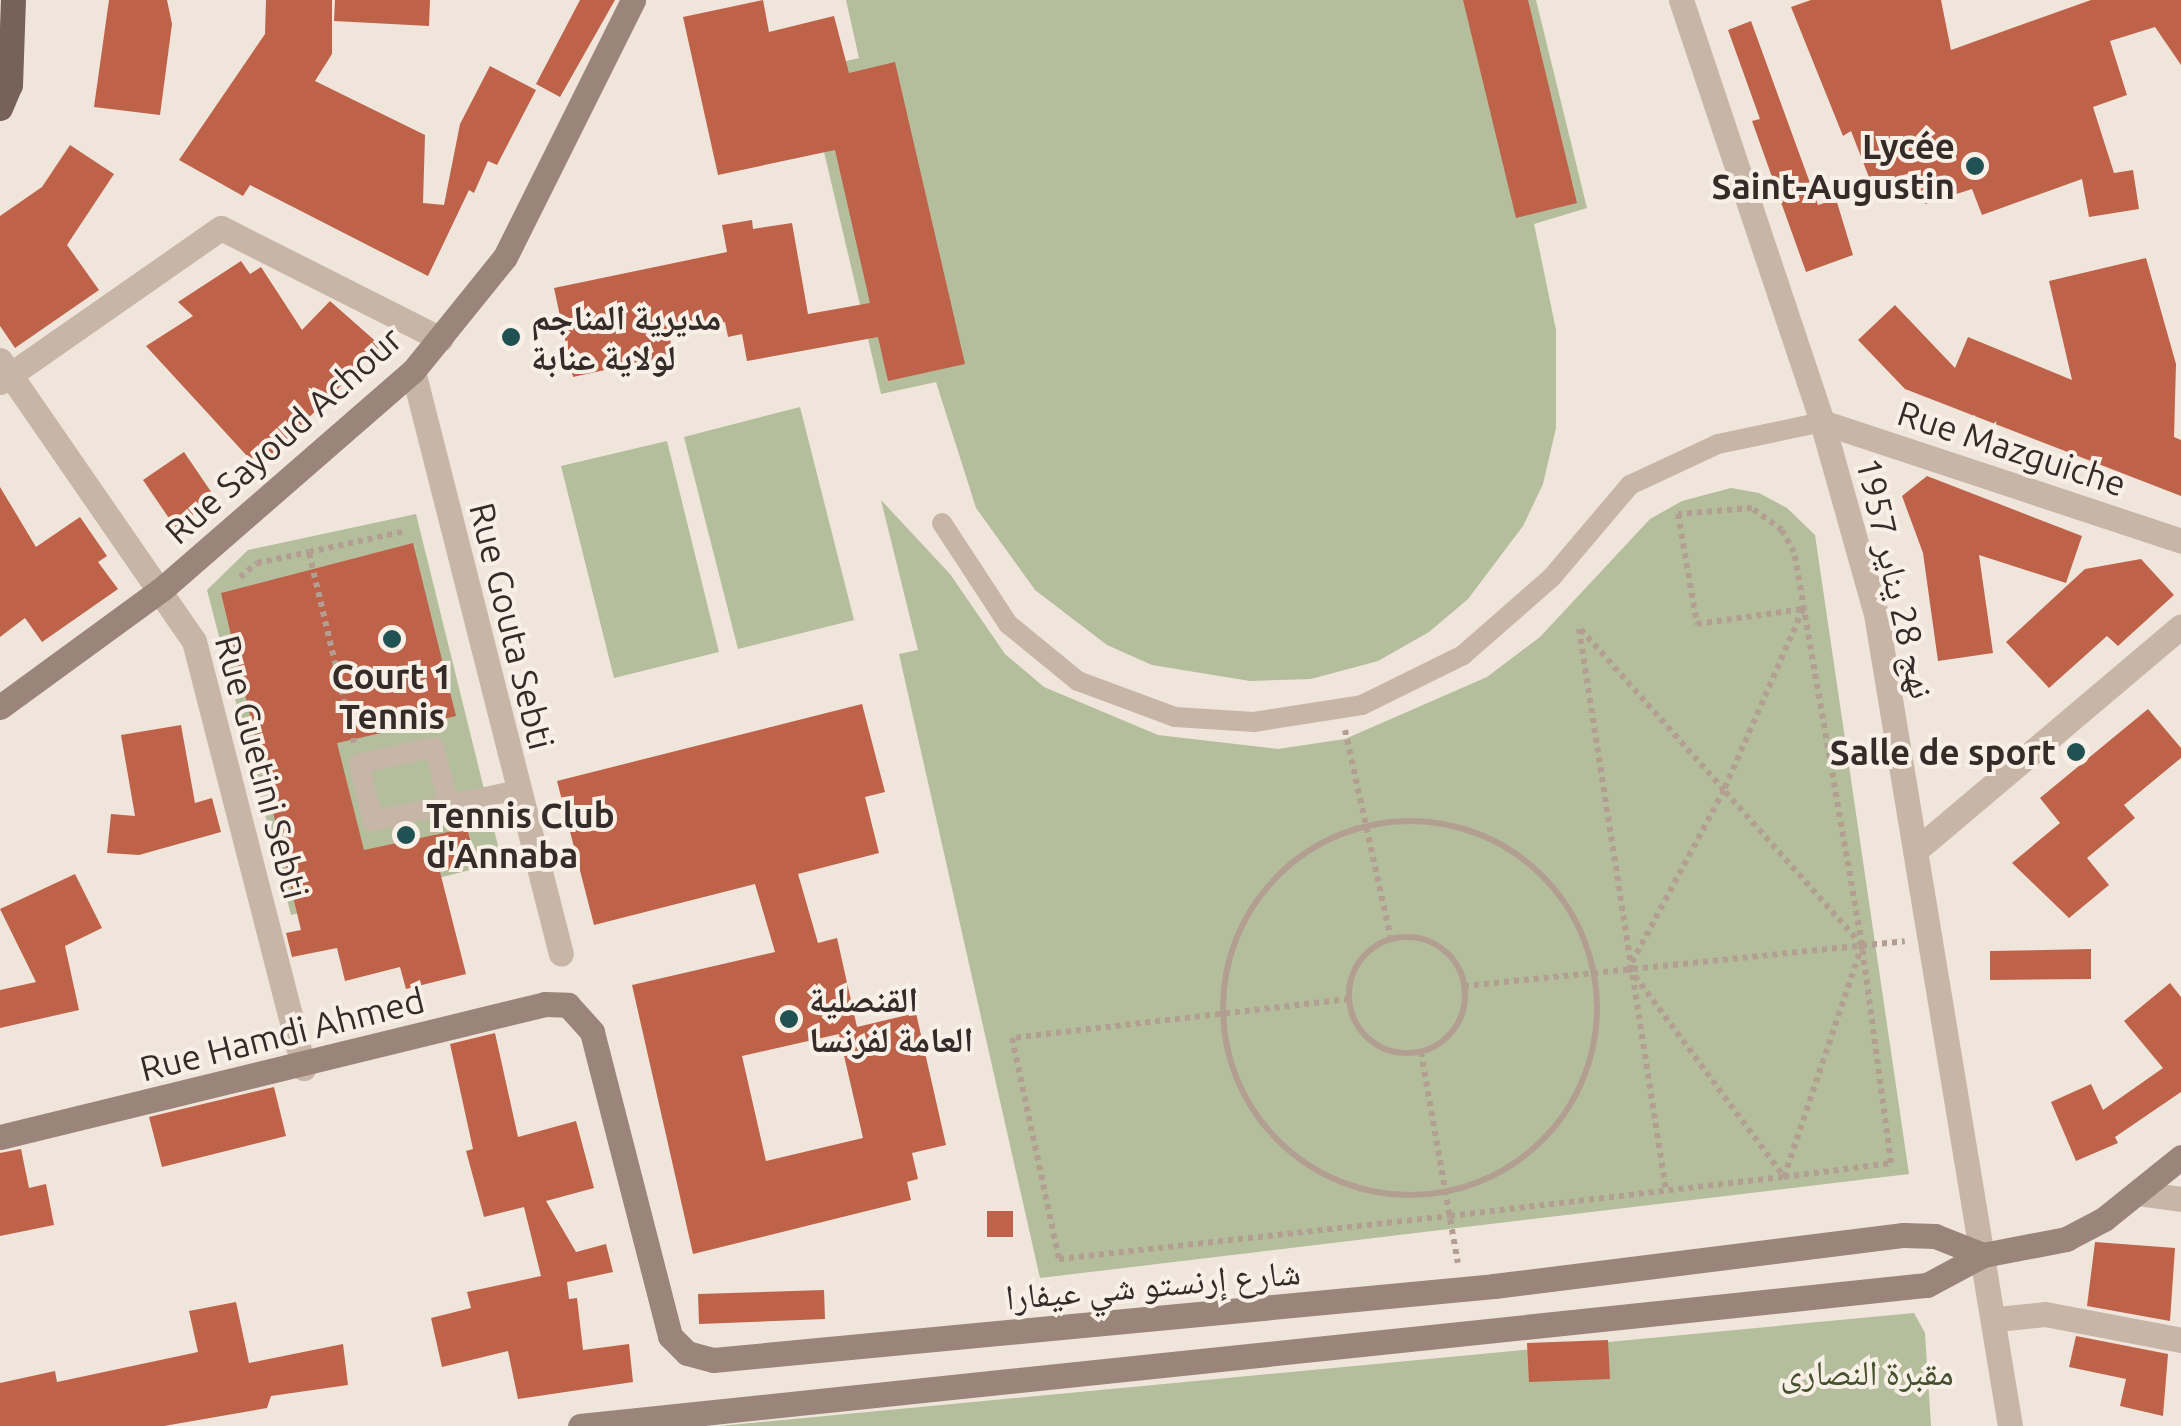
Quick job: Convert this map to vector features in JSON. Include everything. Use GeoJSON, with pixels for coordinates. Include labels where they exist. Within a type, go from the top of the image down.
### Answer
{"type":"FeatureCollection","features":[{"type":"Feature","properties":{"kind":"main road"},"geometry":{"type":"LineString","coordinates":[[0,108],[10,85],[13,0]]}},
{"type":"Feature","properties":{"kind":"main road","name":"Rue Sayoud Achour"},"geometry":{"type":"LineString","coordinates":[[0,707],[162,589],[413,372],[505,257],[633,0]]}},
{"type":"Feature","properties":{"kind":"main road","name":"Rue Hamdi Ahmed"},"geometry":{"type":"LineString","coordinates":[[0,1137],[304,1068],[545,1004],[579,1011]]}},
{"type":"Feature","properties":{"kind":"main road","name":"شارع إرنستو شي عيفارا"},"geometry":{"type":"LineString","coordinates":[[579,1011],[592,1032],[670,1336],[698,1357],[746,1358],[1494,1286],[1904,1235],[1935,1236],[1983,1255]]}},
{"type":"Feature","properties":{"kind":"main road"},"geometry":{"type":"LineString","coordinates":[[580,1426],[1927,1285],[1983,1255],[2066,1238],[2138,1193],[2181,1157]]}},
{"type":"Feature","properties":{"kind":"main road"},"geometry":{"type":"LineString","coordinates":[[1494,1286],[1500,1330]]}},
{"type":"Feature","properties":{"kind":"street","name":"نهج 28 يناير 1957"},"geometry":{"type":"LineString","coordinates":[[1680,0],[1822,422],[1876,614],[1997,1319],[2010,1426]]}},
{"type":"Feature","properties":{"kind":"street"},"geometry":{"type":"LineString","coordinates":[[3,372],[221,228],[441,339]]}},
{"type":"Feature","properties":{"kind":"street","name":"Rue Guetini Sebti"},"geometry":{"type":"LineString","coordinates":[[3,372],[162,589],[202,663],[304,1068]]}},
{"type":"Feature","properties":{"kind":"street","name":"Rue Gouta Sebti"},"geometry":{"type":"LineString","coordinates":[[413,372],[560,954]]}},
{"type":"Feature","properties":{"kind":"street","name":"Rue Mazguiche"},"geometry":{"type":"LineString","coordinates":[[1822,422],[2181,541]]}},
{"type":"Feature","properties":{"kind":"street"},"geometry":{"type":"LineString","coordinates":[[1916,851],[2181,626]]}},
{"type":"Feature","properties":{"kind":"street"},"geometry":{"type":"LineString","coordinates":[[2138,1193],[2181,1199]]}},
{"type":"Feature","properties":{"kind":"street"},"geometry":{"type":"LineString","coordinates":[[1997,1319],[2045,1314],[2181,1340]]}},
{"type":"Feature","properties":{"kind":"lane"},"geometry":{"type":"LineString","coordinates":[[942,524],[1008,624],[1078,682],[1175,717],[1254,722],[1362,705],[1463,655],[1552,577],[1630,484],[1718,444],[1822,422]]}},
{"type":"Feature","properties":{"kind":"lane"},"geometry":{"type":"LineString","coordinates":[[449,805],[434,747],[359,764],[373,822],[518,790]]}},
{"type":"Feature","properties":{"kind":"path"},"geometry":{"type":"LineString","coordinates":[[1349,999],[1012,1038],[1059,1259],[1891,1163],[1862,945],[1794,552],[1768,517],[1728,507],[1678,514],[1697,624],[1803,608]]}},
{"type":"Feature","properties":{"kind":"path"},"geometry":{"type":"LineString","coordinates":[[240,577],[257,562],[406,530]]}},
{"type":"Feature","properties":{"kind":"path"},"geometry":{"type":"LineString","coordinates":[[309,552],[359,764]]}},
{"type":"Feature","properties":{"kind":"path"},"geometry":{"type":"LineString","coordinates":[[1629,968],[1724,790],[1803,608]]}},
{"type":"Feature","properties":{"kind":"path"},"geometry":{"type":"LineString","coordinates":[[1666,1191],[1579,627],[1862,945]]}},
{"type":"Feature","properties":{"kind":"path"},"geometry":{"type":"LineString","coordinates":[[1340,709],[1391,939]]}},
{"type":"Feature","properties":{"kind":"path"},"geometry":{"type":"LineString","coordinates":[[1439,822],[1498,841],[1547,878],[1582,929],[1594,972],[1594,1051],[1570,1108],[1529,1155],[1474,1185],[1413,1196],[1351,1187],[1296,1158],[1253,1112],[1228,1055],[1224,1014],[1237,934],[1270,882],[1319,843],[1366,826],[1439,822]]}},
{"type":"Feature","properties":{"kind":"path"},"geometry":{"type":"LineString","coordinates":[[1421,938],[1439,946],[1454,960],[1464,986],[1461,1017],[1450,1034],[1421,1052],[1383,1048],[1368,1038],[1349,999],[1354,970],[1366,954],[1391,939],[1421,938]]}},
{"type":"Feature","properties":{"kind":"path"},"geometry":{"type":"LineString","coordinates":[[1464,986],[1930,938]]}},
{"type":"Feature","properties":{"kind":"path"},"geometry":{"type":"LineString","coordinates":[[1784,1177],[1862,945]]}},
{"type":"Feature","properties":{"kind":"path"},"geometry":{"type":"LineString","coordinates":[[1629,968],[1784,1177]]}},
{"type":"Feature","properties":{"kind":"path"},"geometry":{"type":"LineString","coordinates":[[1421,1052],[1463,1289]]}},
{"type":"Feature","properties":{"kind":"green space"},"geometry":{"type":"Polygon","coordinates":[[[846,0],[1536,0],[1587,208],[1534,224],[1556,330],[1556,428],[1543,484],[1523,526],[1468,599],[1429,632],[1378,661],[1311,679],[1250,681],[1152,665],[1107,645],[1035,590],[976,508],[936,382],[881,394],[805,71],[859,58],[846,0]]]}},
{"type":"Feature","properties":{"kind":"green space"},"geometry":{"type":"Polygon","coordinates":[[[800,407],[854,620],[738,649],[684,437],[800,407]]]}},
{"type":"Feature","properties":{"kind":"green space"},"geometry":{"type":"Polygon","coordinates":[[[667,441],[719,652],[614,678],[561,466],[667,441]]]}},
{"type":"Feature","properties":{"kind":"green space"},"geometry":{"type":"Polygon","coordinates":[[[1731,488],[1759,493],[1787,508],[1815,535],[1909,1174],[1040,1278],[899,654],[918,650],[881,500],[950,574],[1005,654],[1044,687],[1158,735],[1278,749],[1345,739],[1487,677],[1540,637],[1650,519],[1682,501],[1731,488]]]}},
{"type":"Feature","properties":{"kind":"green space"},"geometry":{"type":"Polygon","coordinates":[[[416,514],[502,862],[291,915],[207,590],[248,550],[416,514]]]}},
{"type":"Feature","properties":{"kind":"green space","name":"مقبرة النصارى"},"geometry":{"type":"Polygon","coordinates":[[[1914,1313],[1925,1333],[1931,1426],[719,1426],[1914,1313]]]}},
{"type":"Feature","properties":{"kind":"building"},"geometry":{"type":"Polygon","coordinates":[[[109,0],[167,0],[172,24],[160,115],[94,107],[109,0]]]}},
{"type":"Feature","properties":{"kind":"building"},"geometry":{"type":"Polygon","coordinates":[[[266,0],[332,0],[332,54],[315,81],[425,135],[423,203],[444,205],[460,124],[490,66],[536,90],[497,165],[488,161],[474,193],[469,190],[428,276],[250,185],[243,196],[179,160],[265,34],[266,0]]]}},
{"type":"Feature","properties":{"kind":"building"},"geometry":{"type":"Polygon","coordinates":[[[335,0],[430,0],[429,26],[334,21],[335,0]]]}},
{"type":"Feature","properties":{"kind":"building"},"geometry":{"type":"Polygon","coordinates":[[[580,0],[615,0],[560,97],[536,84],[580,0]]]}},
{"type":"Feature","properties":{"kind":"building"},"geometry":{"type":"Polygon","coordinates":[[[763,0],[769,32],[834,16],[849,73],[895,62],[965,364],[888,381],[878,337],[747,361],[742,334],[728,337],[725,322],[669,333],[673,355],[573,377],[554,288],[727,252],[722,225],[752,220],[753,229],[792,223],[808,314],[870,303],[835,150],[718,175],[683,17],[763,0]]]}},
{"type":"Feature","properties":{"kind":"building"},"geometry":{"type":"Polygon","coordinates":[[[1463,0],[1528,0],[1577,203],[1516,218],[1463,0]]]}},
{"type":"Feature","properties":{"kind":"building"},"geometry":{"type":"Polygon","coordinates":[[[1811,0],[1941,0],[1951,50],[2091,0],[2181,0],[2181,65],[2155,27],[2110,41],[2127,95],[2093,107],[2114,173],[2133,170],[2139,209],[2089,217],[2082,179],[1982,215],[1972,189],[1925,204],[1913,172],[1872,185],[1851,131],[1843,136],[1791,7],[1811,0]]]}},
{"type":"Feature","properties":{"kind":"building"},"geometry":{"type":"Polygon","coordinates":[[[1751,21],[1818,205],[1836,199],[1853,255],[1806,272],[1752,121],[1760,119],[1728,30],[1751,21]]]}},
{"type":"Feature","properties":{"kind":"building"},"geometry":{"type":"Polygon","coordinates":[[[70,145],[114,174],[67,245],[99,290],[15,348],[0,326],[0,216],[42,187],[70,145]]]}},
{"type":"Feature","properties":{"kind":"building"},"geometry":{"type":"Polygon","coordinates":[[[2146,258],[2176,364],[2174,437],[2181,440],[2181,496],[1905,389],[1858,340],[1895,305],[1955,368],[1968,337],[2072,380],[2049,281],[2146,258]]]}},
{"type":"Feature","properties":{"kind":"building"},"geometry":{"type":"Polygon","coordinates":[[[241,261],[250,274],[261,267],[302,330],[330,301],[381,346],[258,468],[146,346],[193,316],[178,302],[241,261]]]}},
{"type":"Feature","properties":{"kind":"building"},"geometry":{"type":"Polygon","coordinates":[[[184,452],[216,499],[175,527],[143,480],[184,452]]]}},
{"type":"Feature","properties":{"kind":"building"},"geometry":{"type":"Polygon","coordinates":[[[1927,476],[2082,536],[2066,583],[1979,555],[1993,653],[1938,661],[1923,553],[1902,496],[1927,476]]]}},
{"type":"Feature","properties":{"kind":"building"},"geometry":{"type":"Polygon","coordinates":[[[0,487],[36,547],[80,517],[107,556],[98,562],[118,589],[42,642],[25,618],[0,637],[0,487]]]}},
{"type":"Feature","properties":{"kind":"building"},"geometry":{"type":"Polygon","coordinates":[[[413,543],[456,716],[337,743],[364,850],[467,828],[476,863],[440,872],[466,974],[406,989],[400,967],[345,981],[337,948],[292,957],[286,933],[301,930],[221,593],[413,543]]]}},
{"type":"Feature","properties":{"kind":"building"},"geometry":{"type":"Polygon","coordinates":[[[2141,559],[2174,595],[2118,646],[2107,636],[2049,688],[2006,642],[2085,569],[2141,559]]]}},
{"type":"Feature","properties":{"kind":"building"},"geometry":{"type":"Polygon","coordinates":[[[862,704],[885,792],[865,797],[879,853],[798,874],[818,943],[837,938],[857,1027],[916,1013],[946,1145],[912,1153],[918,1179],[907,1182],[911,1200],[693,1254],[632,985],[775,952],[755,884],[594,925],[557,781],[862,704]],[[839,1034],[742,1056],[766,1161],[863,1138],[839,1034]]]}},
{"type":"Feature","properties":{"kind":"building"},"geometry":{"type":"Polygon","coordinates":[[[2148,709],[2181,748],[2181,758],[2124,805],[2135,818],[2087,858],[2109,885],[2069,918],[2012,863],[2060,823],[2040,798],[2148,709]]]}},
{"type":"Feature","properties":{"kind":"building"},"geometry":{"type":"Polygon","coordinates":[[[181,725],[195,803],[212,798],[221,832],[139,855],[107,853],[111,814],[135,816],[121,735],[181,725]]]}},
{"type":"Feature","properties":{"kind":"building"},"geometry":{"type":"Polygon","coordinates":[[[75,874],[102,928],[65,946],[79,1010],[0,1028],[0,990],[36,982],[0,909],[75,874]]]}},
{"type":"Feature","properties":{"kind":"building"},"geometry":{"type":"Polygon","coordinates":[[[2091,949],[2091,979],[1990,980],[1990,951],[2091,949]]]}},
{"type":"Feature","properties":{"kind":"building"},"geometry":{"type":"Polygon","coordinates":[[[2170,983],[2181,997],[2181,1092],[2115,1137],[2118,1143],[2076,1161],[2051,1102],[2091,1084],[2103,1110],[2163,1068],[2124,1021],[2170,983]]]}},
{"type":"Feature","properties":{"kind":"building"},"geometry":{"type":"Polygon","coordinates":[[[495,1033],[518,1137],[576,1121],[594,1188],[546,1201],[576,1252],[606,1244],[613,1272],[567,1282],[569,1299],[577,1298],[583,1350],[629,1344],[633,1382],[518,1399],[508,1351],[442,1367],[431,1318],[471,1308],[467,1292],[541,1276],[524,1207],[484,1217],[466,1151],[473,1149],[450,1044],[495,1033]]]}},
{"type":"Feature","properties":{"kind":"building"},"geometry":{"type":"Polygon","coordinates":[[[274,1087],[286,1136],[162,1167],[149,1117],[274,1087]]]}},
{"type":"Feature","properties":{"kind":"building"},"geometry":{"type":"Polygon","coordinates":[[[21,1149],[29,1188],[46,1184],[54,1225],[0,1236],[0,1153],[21,1149]]]}},
{"type":"Feature","properties":{"kind":"building"},"geometry":{"type":"Polygon","coordinates":[[[987,1211],[1013,1211],[1013,1237],[987,1237],[987,1211]]]}},
{"type":"Feature","properties":{"kind":"building"},"geometry":{"type":"Polygon","coordinates":[[[2095,1242],[2175,1248],[2170,1321],[2087,1306],[2095,1242]]]}},
{"type":"Feature","properties":{"kind":"building"},"geometry":{"type":"Polygon","coordinates":[[[824,1290],[825,1319],[699,1324],[698,1294],[824,1290]]]}},
{"type":"Feature","properties":{"kind":"building"},"geometry":{"type":"Polygon","coordinates":[[[236,1302],[249,1363],[343,1344],[348,1385],[271,1396],[267,1408],[164,1426],[0,1426],[0,1383],[55,1371],[57,1382],[198,1352],[189,1311],[236,1302]]]}},
{"type":"Feature","properties":{"kind":"building"},"geometry":{"type":"Polygon","coordinates":[[[2076,1336],[2168,1354],[2163,1416],[2120,1406],[2126,1379],[2069,1367],[2076,1336]]]}},
{"type":"Feature","properties":{"kind":"building"},"geometry":{"type":"Polygon","coordinates":[[[1608,1340],[1610,1379],[1529,1382],[1527,1343],[1608,1340]]]}},
{"type":"Feature","properties":{"kind":"place","name":"Lycée Saint-Augustin"},"geometry":{"type":"Point","coordinates":[1975,166]}},
{"type":"Feature","properties":{"kind":"place","name":"مديرية المناجم لولاية عنابة"},"geometry":{"type":"Point","coordinates":[511,337]}},
{"type":"Feature","properties":{"kind":"place","name":"Court 1 Tennis"},"geometry":{"type":"Point","coordinates":[392,639]}},
{"type":"Feature","properties":{"kind":"place","name":"Salle de sport"},"geometry":{"type":"Point","coordinates":[2076,752]}},
{"type":"Feature","properties":{"kind":"place","name":"Tennis Club d'Annaba"},"geometry":{"type":"Point","coordinates":[406,835]}},
{"type":"Feature","properties":{"kind":"place","name":"القنصلية العامة لفرنسا"},"geometry":{"type":"Point","coordinates":[789,1019]}}]}
